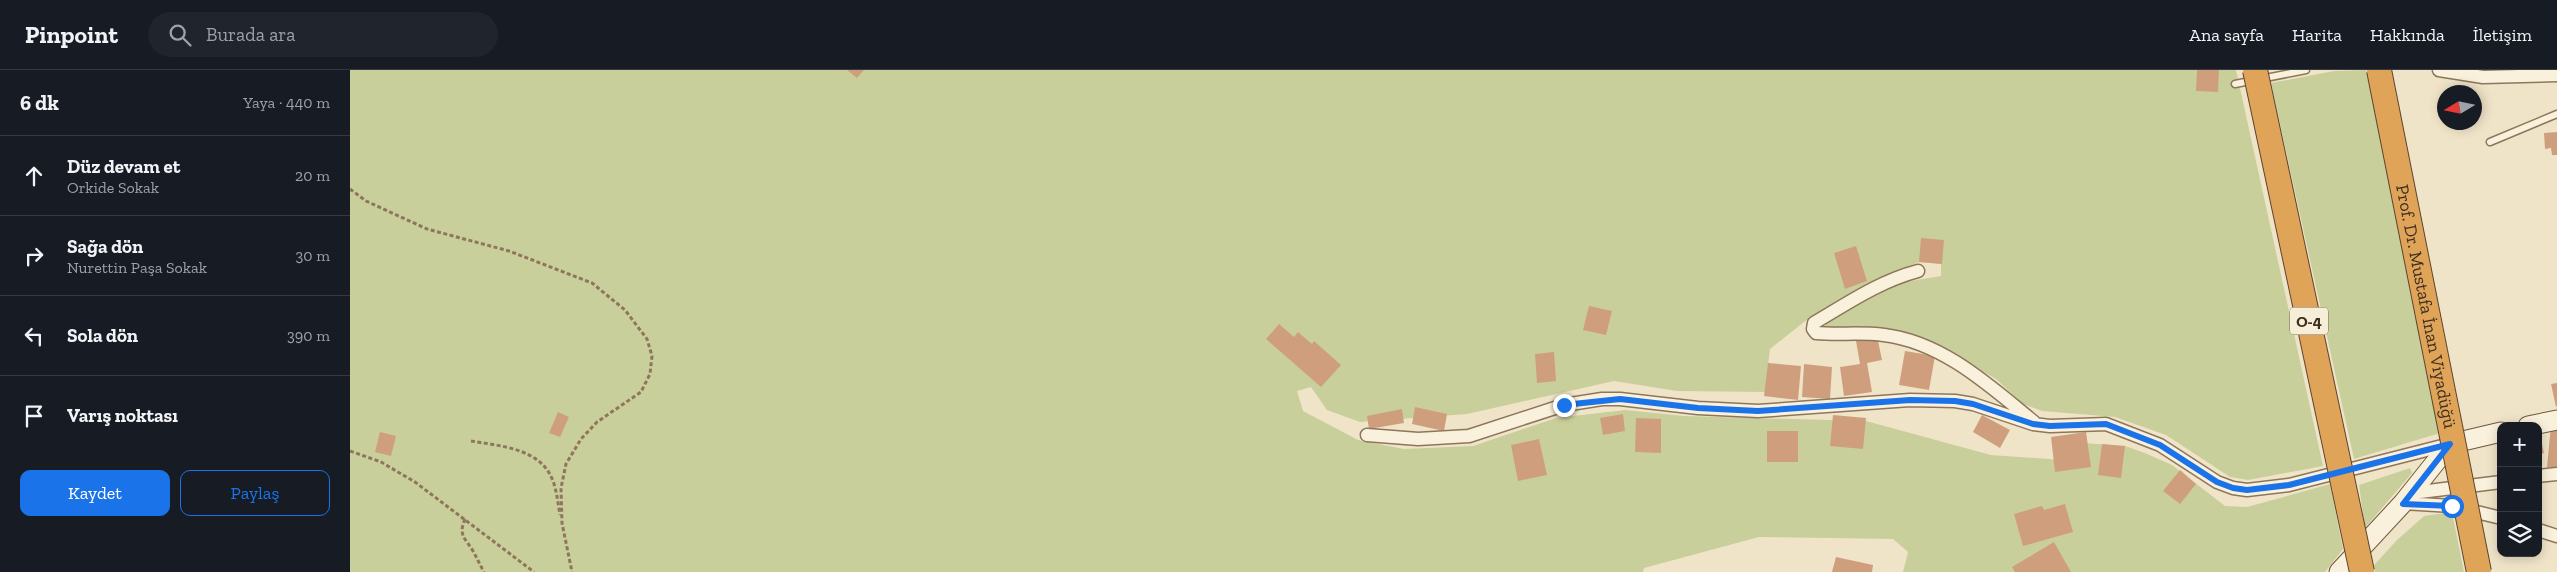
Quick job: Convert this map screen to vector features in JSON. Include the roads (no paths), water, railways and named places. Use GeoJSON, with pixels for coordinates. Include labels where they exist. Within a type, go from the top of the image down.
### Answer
{"type":"FeatureCollection","features":[{"type":"Feature","properties":{"kind":"highway","name":"O-4"},"geometry":{"type":"LineString","coordinates":[[2255,70],[2362,572]]}},
{"type":"Feature","properties":{"kind":"highway","name":"Prof. Dr. Mustafa İnan Viyadüğü"},"geometry":{"type":"LineString","coordinates":[[2379,70],[2478,572]]}},
{"type":"Feature","properties":{"kind":"street"},"geometry":{"type":"LineString","coordinates":[[2439,70],[2483,76],[2557,75]]}},
{"type":"Feature","properties":{"kind":"street"},"geometry":{"type":"LineString","coordinates":[[1918,271],[1895,277],[1874,288],[1814,323],[1813,329],[1816,333],[1887,335],[1944,355],[1977,377],[2036,424]]}},
{"type":"Feature","properties":{"kind":"street"},"geometry":{"type":"LineString","coordinates":[[1367,435],[1448,439],[1469,436],[1564,405],[1620,399],[1698,408],[1758,411],[1910,400],[1955,401],[1973,404],[2020,421],[2036,424],[2106,424],[2160,445],[2217,482],[2233,488],[2247,490],[2289,485],[2497,433]]}},
{"type":"Feature","properties":{"kind":"street"},"geometry":{"type":"LineString","coordinates":[[2542,423],[2557,420]]}},
{"type":"Feature","properties":{"kind":"street"},"geometry":{"type":"LineString","coordinates":[[2339,572],[2407,498],[2450,444]]}},
{"type":"Feature","properties":{"kind":"street"},"geometry":{"type":"LineString","coordinates":[[2542,476],[2557,474]]}},
{"type":"Feature","properties":{"kind":"street"},"geometry":{"type":"LineString","coordinates":[[2407,498],[2497,483]]}},
{"type":"Feature","properties":{"kind":"street"},"geometry":{"type":"LineString","coordinates":[[2407,498],[2497,517]]}},
{"type":"Feature","properties":{"kind":"street"},"geometry":{"type":"LineString","coordinates":[[2542,531],[2557,536]]}},
{"type":"Feature","properties":{"kind":"lane"},"geometry":{"type":"LineString","coordinates":[[2235,84],[2306,70]]}},
{"type":"Feature","properties":{"kind":"lane"},"geometry":{"type":"LineString","coordinates":[[2490,142],[2557,114]]}}]}
